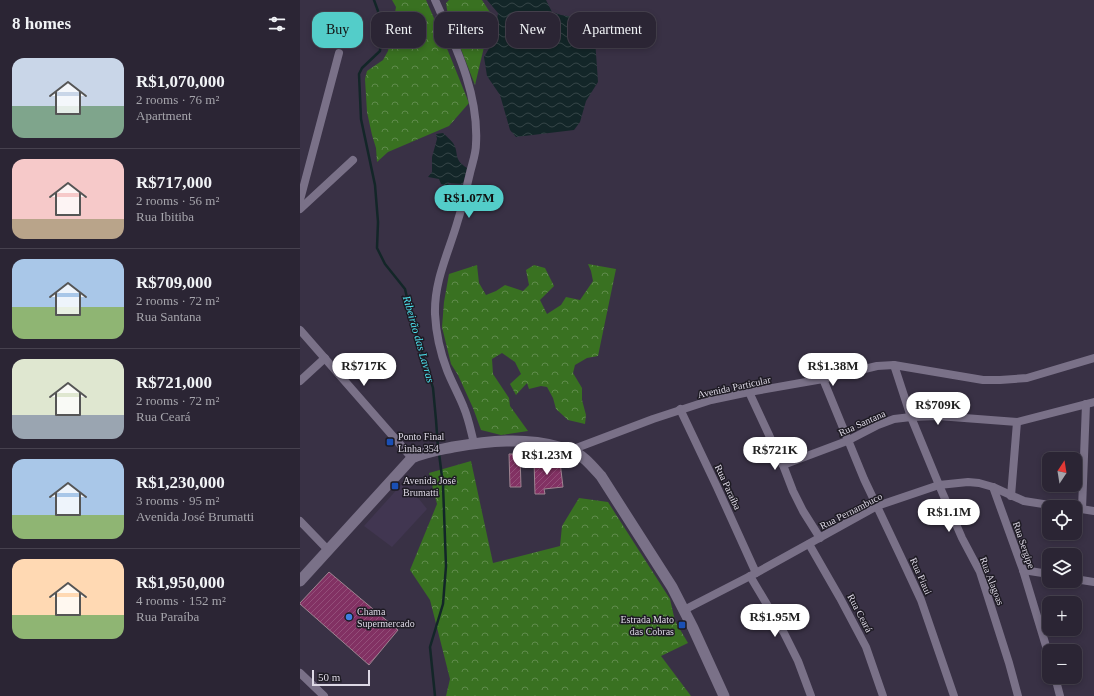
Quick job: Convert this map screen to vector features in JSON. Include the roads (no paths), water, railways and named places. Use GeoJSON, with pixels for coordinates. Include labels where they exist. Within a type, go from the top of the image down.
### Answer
{"type":"FeatureCollection","features":[{"type":"Feature","properties":{"kind":"main road"},"geometry":{"type":"LineString","coordinates":[[300,581],[412,458],[422,453],[491,441],[532,441],[552,444],[571,450],[588,461],[601,476],[672,587],[724,696]]}},
{"type":"Feature","properties":{"kind":"street"},"geometry":{"type":"LineString","coordinates":[[435,0],[453,41],[472,94],[476,129],[476,146],[472,168],[458,222],[440,274],[436,294],[435,313],[441,352],[447,370],[464,408],[474,443]]}},
{"type":"Feature","properties":{"kind":"street"},"geometry":{"type":"LineString","coordinates":[[300,200],[339,53]]}},
{"type":"Feature","properties":{"kind":"street"},"geometry":{"type":"LineString","coordinates":[[300,209],[354,160]]}},
{"type":"Feature","properties":{"kind":"street"},"geometry":{"type":"LineString","coordinates":[[300,330],[412,458]]}},
{"type":"Feature","properties":{"kind":"street"},"geometry":{"type":"LineString","coordinates":[[300,381],[325,358]]}},
{"type":"Feature","properties":{"kind":"street","name":"Avenida Particular"},"geometry":{"type":"LineString","coordinates":[[571,450],[711,400],[823,379],[877,366],[894,365],[983,380],[1000,380],[1027,378],[1094,358]]}},
{"type":"Feature","properties":{"kind":"street","name":"Rua Alagoas"},"geometry":{"type":"LineString","coordinates":[[894,365],[911,417],[939,485],[962,538],[980,572],[1018,696]]}},
{"type":"Feature","properties":{"kind":"street","name":"Rua Piaui"},"geometry":{"type":"LineString","coordinates":[[823,379],[864,479],[921,600],[954,696]]}},
{"type":"Feature","properties":{"kind":"street"},"geometry":{"type":"LineString","coordinates":[[749,392],[783,465],[793,491],[803,511],[820,538]]}},
{"type":"Feature","properties":{"kind":"street"},"geometry":{"type":"LineString","coordinates":[[1079,500],[1090,403]]}},
{"type":"Feature","properties":{"kind":"street","name":"Rua Santana"},"geometry":{"type":"LineString","coordinates":[[783,465],[847,440],[878,425],[894,420],[911,417],[938,416],[1018,422],[1090,403]]}},
{"type":"Feature","properties":{"kind":"street","name":"Rua Paraíba"},"geometry":{"type":"LineString","coordinates":[[680,410],[717,487],[753,575],[798,661],[811,696]]}},
{"type":"Feature","properties":{"kind":"street"},"geometry":{"type":"LineString","coordinates":[[1011,496],[1018,422]]}},
{"type":"Feature","properties":{"kind":"street","name":"Rua Pernambuco"},"geometry":{"type":"LineString","coordinates":[[684,610],[753,575],[877,506],[939,485],[968,482],[979,483],[993,487],[1024,501],[1042,504]]}},
{"type":"Feature","properties":{"kind":"street","name":"Rua Sergipe"},"geometry":{"type":"LineString","coordinates":[[993,487],[1023,570],[1045,644]]}},
{"type":"Feature","properties":{"kind":"street"},"geometry":{"type":"LineString","coordinates":[[1082,510],[1094,511]]}},
{"type":"Feature","properties":{"kind":"street"},"geometry":{"type":"LineString","coordinates":[[300,520],[328,550]]}},
{"type":"Feature","properties":{"kind":"street","name":"Rua Ceará"},"geometry":{"type":"LineString","coordinates":[[809,544],[866,647],[883,696]]}},
{"type":"Feature","properties":{"kind":"street"},"geometry":{"type":"LineString","coordinates":[[1023,570],[1042,573]]}},
{"type":"Feature","properties":{"kind":"street"},"geometry":{"type":"LineString","coordinates":[[1082,580],[1094,583]]}},
{"type":"Feature","properties":{"kind":"street"},"geometry":{"type":"LineString","coordinates":[[300,673],[324,696]]}},
{"type":"Feature","properties":{"kind":"street"},"geometry":{"type":"LineString","coordinates":[[1057,684],[1060,696]]}},
{"type":"Feature","properties":{"kind":"water"},"geometry":{"type":"Polygon","coordinates":[[[487,0],[546,0],[552,12],[506,12],[506,48],[560,48],[560,15],[568,16],[568,48],[596,48],[598,82],[586,101],[580,122],[574,130],[516,137],[510,130],[500,95],[487,76],[484,57],[489,48],[498,48],[497,12],[487,0]]]}},
{"type":"Feature","properties":{"kind":"water"},"geometry":{"type":"Polygon","coordinates":[[[443,133],[453,143],[459,161],[467,168],[463,184],[448,183],[449,186],[441,184],[439,179],[428,177],[432,172],[432,157],[437,139],[436,134],[443,133]]]}},
{"type":"Feature","properties":{"kind":"waterway","name":"Ribeirão das Lavras"},"geometry":{"type":"LineString","coordinates":[[374,0],[378,11],[381,37],[380,51],[362,68],[359,74],[361,119],[375,185],[378,222],[377,248],[385,264],[405,289],[412,319],[433,388],[438,448]]}},
{"type":"Feature","properties":{"kind":"waterway","name":"Ribeirão das Lavras"},"geometry":{"type":"LineString","coordinates":[[435,696],[430,647],[443,604],[446,566],[443,485],[439,453]]}},
{"type":"Feature","properties":{"kind":"place","name":"Ponto Final Linha 354"},"geometry":{"type":"Point","coordinates":[390,442]}},
{"type":"Feature","properties":{"kind":"place","name":"Avenida José Brumatti"},"geometry":{"type":"Point","coordinates":[395,486]}},
{"type":"Feature","properties":{"kind":"place","name":"Chama Supermercado"},"geometry":{"type":"Point","coordinates":[349,617]}},
{"type":"Feature","properties":{"kind":"place","name":"Estrada Mato das Cobras"},"geometry":{"type":"Point","coordinates":[682,625]}}]}
